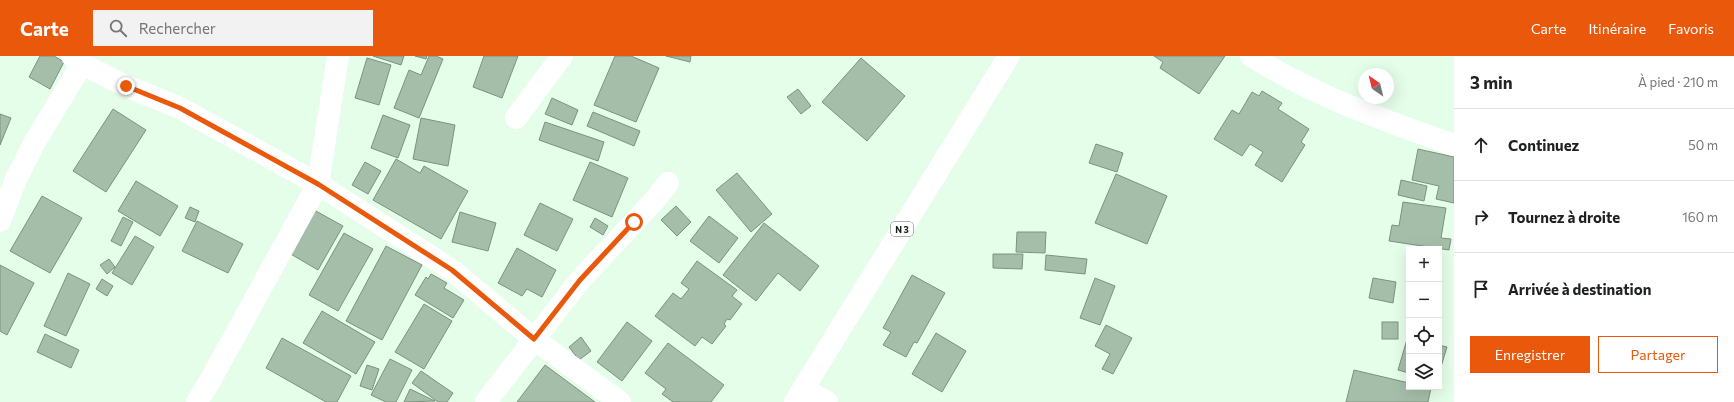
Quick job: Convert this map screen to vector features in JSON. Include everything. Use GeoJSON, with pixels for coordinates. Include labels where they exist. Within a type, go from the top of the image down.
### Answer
{"type":"FeatureCollection","features":[{"type":"Feature","properties":{"kind":"main road"},"geometry":{"type":"LineString","coordinates":[[197,402],[318,184],[338,56]]}},
{"type":"Feature","properties":{"kind":"main road"},"geometry":{"type":"LineString","coordinates":[[516,118],[562,56]]}},
{"type":"Feature","properties":{"kind":"main road","name":"N 3"},"geometry":{"type":"LineString","coordinates":[[799,396],[1009,56]]}},
{"type":"Feature","properties":{"kind":"main road"},"geometry":{"type":"LineString","coordinates":[[1251,56],[1281,75],[1329,97],[1415,132],[1454,145]]}},
{"type":"Feature","properties":{"kind":"main road"},"geometry":{"type":"LineString","coordinates":[[0,221],[16,179],[77,60],[126,86],[180,108],[318,184],[452,270],[534,339],[620,402]]}},
{"type":"Feature","properties":{"kind":"main road"},"geometry":{"type":"LineString","coordinates":[[486,402],[580,280],[653,202],[668,183]]}},
{"type":"Feature","properties":{"kind":"main road"},"geometry":{"type":"LineString","coordinates":[[799,396],[827,402]]}},
{"type":"Feature","properties":{"kind":"building"},"geometry":{"type":"Polygon","coordinates":[[[40,56],[54,56],[64,62],[50,89],[29,77],[40,56]]]}},
{"type":"Feature","properties":{"kind":"building"},"geometry":{"type":"Polygon","coordinates":[[[373,56],[404,56],[401,65],[373,56]]]}},
{"type":"Feature","properties":{"kind":"building"},"geometry":{"type":"Polygon","coordinates":[[[415,56],[427,56],[426,59],[415,56]]]}},
{"type":"Feature","properties":{"kind":"building"},"geometry":{"type":"Polygon","coordinates":[[[429,56],[436,56],[443,59],[419,118],[394,108],[409,70],[421,75],[429,56]]]}},
{"type":"Feature","properties":{"kind":"building"},"geometry":{"type":"Polygon","coordinates":[[[484,56],[518,56],[502,98],[473,87],[484,56]]]}},
{"type":"Feature","properties":{"kind":"building"},"geometry":{"type":"Polygon","coordinates":[[[615,56],[631,56],[659,68],[636,122],[594,105],[615,56]]]}},
{"type":"Feature","properties":{"kind":"building"},"geometry":{"type":"Polygon","coordinates":[[[666,56],[691,56],[690,62],[666,56]]]}},
{"type":"Feature","properties":{"kind":"building"},"geometry":{"type":"Polygon","coordinates":[[[1154,56],[1225,56],[1199,94],[1160,68],[1163,62],[1154,56]]]}},
{"type":"Feature","properties":{"kind":"building"},"geometry":{"type":"Polygon","coordinates":[[[367,58],[391,65],[379,105],[355,98],[367,58]]]}},
{"type":"Feature","properties":{"kind":"building"},"geometry":{"type":"Polygon","coordinates":[[[861,58],[905,96],[867,141],[822,102],[861,58]]]}},
{"type":"Feature","properties":{"kind":"building"},"geometry":{"type":"Polygon","coordinates":[[[798,89],[811,106],[801,114],[787,97],[798,89]]]}},
{"type":"Feature","properties":{"kind":"building"},"geometry":{"type":"Polygon","coordinates":[[[1262,91],[1282,103],[1278,109],[1309,129],[1301,142],[1305,145],[1282,182],[1255,165],[1263,152],[1250,144],[1242,156],[1214,139],[1232,110],[1239,114],[1252,92],[1259,96],[1262,91]]]}},
{"type":"Feature","properties":{"kind":"building"},"geometry":{"type":"Polygon","coordinates":[[[552,98],[578,110],[572,125],[545,114],[552,98]]]}},
{"type":"Feature","properties":{"kind":"building"},"geometry":{"type":"Polygon","coordinates":[[[113,109],[146,130],[106,192],[73,171],[113,109]]]}},
{"type":"Feature","properties":{"kind":"building"},"geometry":{"type":"Polygon","coordinates":[[[593,112],[640,131],[634,146],[587,126],[593,112]]]}},
{"type":"Feature","properties":{"kind":"building"},"geometry":{"type":"Polygon","coordinates":[[[0,114],[11,118],[0,145],[0,114]]]}},
{"type":"Feature","properties":{"kind":"building"},"geometry":{"type":"Polygon","coordinates":[[[383,115],[410,125],[398,158],[371,148],[383,115]]]}},
{"type":"Feature","properties":{"kind":"building"},"geometry":{"type":"Polygon","coordinates":[[[421,118],[455,125],[448,166],[413,159],[421,118]]]}},
{"type":"Feature","properties":{"kind":"building"},"geometry":{"type":"Polygon","coordinates":[[[545,122],[604,142],[598,161],[539,140],[545,122]]]}},
{"type":"Feature","properties":{"kind":"building"},"geometry":{"type":"Polygon","coordinates":[[[1096,144],[1123,153],[1117,172],[1089,163],[1096,144]]]}},
{"type":"Feature","properties":{"kind":"building"},"geometry":{"type":"Polygon","coordinates":[[[1418,149],[1454,157],[1454,203],[1436,199],[1439,186],[1412,180],[1418,149]]]}},
{"type":"Feature","properties":{"kind":"building"},"geometry":{"type":"Polygon","coordinates":[[[396,159],[420,173],[424,166],[468,191],[441,239],[373,200],[396,159]]]}},
{"type":"Feature","properties":{"kind":"building"},"geometry":{"type":"Polygon","coordinates":[[[365,162],[381,171],[368,194],[352,185],[365,162]]]}},
{"type":"Feature","properties":{"kind":"building"},"geometry":{"type":"Polygon","coordinates":[[[590,162],[628,178],[612,217],[573,200],[590,162]]]}},
{"type":"Feature","properties":{"kind":"building"},"geometry":{"type":"Polygon","coordinates":[[[737,173],[772,214],[751,232],[716,190],[737,173]]]}},
{"type":"Feature","properties":{"kind":"building"},"geometry":{"type":"Polygon","coordinates":[[[1116,174],[1167,196],[1147,244],[1095,223],[1116,174]]]}},
{"type":"Feature","properties":{"kind":"building"},"geometry":{"type":"Polygon","coordinates":[[[1401,180],[1427,186],[1424,201],[1398,195],[1401,180]]]}},
{"type":"Feature","properties":{"kind":"building"},"geometry":{"type":"Polygon","coordinates":[[[136,181],[178,206],[160,236],[118,211],[136,181]]]}},
{"type":"Feature","properties":{"kind":"building"},"geometry":{"type":"Polygon","coordinates":[[[42,196],[82,218],[50,273],[10,251],[42,196]]]}},
{"type":"Feature","properties":{"kind":"building"},"geometry":{"type":"Polygon","coordinates":[[[1403,202],[1446,208],[1441,238],[1451,239],[1449,250],[1442,249],[1442,246],[1422,246],[1389,241],[1392,225],[1399,226],[1403,202]]]}},
{"type":"Feature","properties":{"kind":"building"},"geometry":{"type":"Polygon","coordinates":[[[540,203],[573,219],[557,251],[524,235],[540,203]]]}},
{"type":"Feature","properties":{"kind":"building"},"geometry":{"type":"Polygon","coordinates":[[[676,206],[691,222],[677,236],[661,220],[676,206]]]}},
{"type":"Feature","properties":{"kind":"building"},"geometry":{"type":"Polygon","coordinates":[[[190,207],[199,211],[195,222],[185,218],[190,207]]]}},
{"type":"Feature","properties":{"kind":"building"},"geometry":{"type":"Polygon","coordinates":[[[314,210],[343,226],[318,270],[289,253],[314,210]]]}},
{"type":"Feature","properties":{"kind":"building"},"geometry":{"type":"Polygon","coordinates":[[[460,212],[496,223],[488,251],[452,242],[460,212]]]}},
{"type":"Feature","properties":{"kind":"building"},"geometry":{"type":"Polygon","coordinates":[[[709,216],[738,238],[719,263],[690,241],[709,216]]]}},
{"type":"Feature","properties":{"kind":"building"},"geometry":{"type":"Polygon","coordinates":[[[123,217],[133,222],[121,246],[111,241],[123,217]]]}},
{"type":"Feature","properties":{"kind":"building"},"geometry":{"type":"Polygon","coordinates":[[[595,218],[608,226],[603,235],[590,227],[595,218]]]}},
{"type":"Feature","properties":{"kind":"building"},"geometry":{"type":"Polygon","coordinates":[[[197,221],[243,244],[228,273],[182,251],[197,221]]]}},
{"type":"Feature","properties":{"kind":"building"},"geometry":{"type":"Polygon","coordinates":[[[764,223],[819,266],[800,291],[778,273],[756,301],[723,275],[764,223]]]}},
{"type":"Feature","properties":{"kind":"building"},"geometry":{"type":"Polygon","coordinates":[[[1017,232],[1046,232],[1045,253],[1016,252],[1017,232]]]}},
{"type":"Feature","properties":{"kind":"building"},"geometry":{"type":"Polygon","coordinates":[[[344,233],[373,249],[338,311],[309,295],[344,233]]]}},
{"type":"Feature","properties":{"kind":"building"},"geometry":{"type":"Polygon","coordinates":[[[135,236],[154,247],[132,285],[112,273],[135,236]]]}},
{"type":"Feature","properties":{"kind":"building"},"geometry":{"type":"Polygon","coordinates":[[[386,246],[422,265],[382,340],[346,321],[386,246]]]}},
{"type":"Feature","properties":{"kind":"building"},"geometry":{"type":"Polygon","coordinates":[[[517,248],[556,270],[542,297],[527,289],[522,296],[498,283],[517,248]]]}},
{"type":"Feature","properties":{"kind":"building"},"geometry":{"type":"Polygon","coordinates":[[[993,254],[1023,254],[1022,269],[993,268],[993,254]]]}},
{"type":"Feature","properties":{"kind":"building"},"geometry":{"type":"Polygon","coordinates":[[[1046,255],[1087,259],[1085,274],[1045,270],[1046,255]]]}},
{"type":"Feature","properties":{"kind":"building"},"geometry":{"type":"Polygon","coordinates":[[[109,259],[115,267],[107,274],[100,265],[109,259]]]}},
{"type":"Feature","properties":{"kind":"building"},"geometry":{"type":"Polygon","coordinates":[[[697,261],[737,290],[732,296],[742,304],[730,320],[727,319],[724,324],[726,326],[712,344],[702,337],[695,346],[655,316],[673,293],[681,299],[689,289],[681,283],[697,261]]]}},
{"type":"Feature","properties":{"kind":"building"},"geometry":{"type":"Polygon","coordinates":[[[0,265],[34,283],[7,335],[0,331],[0,265]]]}},
{"type":"Feature","properties":{"kind":"building"},"geometry":{"type":"Polygon","coordinates":[[[68,273],[90,284],[66,336],[44,326],[68,273]]]}},
{"type":"Feature","properties":{"kind":"building"},"geometry":{"type":"Polygon","coordinates":[[[431,274],[447,283],[444,288],[464,300],[453,318],[415,295],[426,277],[428,279],[431,274]]]}},
{"type":"Feature","properties":{"kind":"building"},"geometry":{"type":"Polygon","coordinates":[[[912,275],[945,293],[917,343],[914,342],[906,357],[883,345],[891,332],[883,328],[912,275]]]}},
{"type":"Feature","properties":{"kind":"building"},"geometry":{"type":"Polygon","coordinates":[[[1095,278],[1115,286],[1100,325],[1080,318],[1095,278]]]}},
{"type":"Feature","properties":{"kind":"building"},"geometry":{"type":"Polygon","coordinates":[[[1373,278],[1396,282],[1393,303],[1369,298],[1373,278]]]}},
{"type":"Feature","properties":{"kind":"building"},"geometry":{"type":"Polygon","coordinates":[[[102,279],[113,286],[107,296],[96,289],[102,279]]]}},
{"type":"Feature","properties":{"kind":"building"},"geometry":{"type":"Polygon","coordinates":[[[424,304],[452,321],[424,369],[395,352],[424,304]]]}},
{"type":"Feature","properties":{"kind":"building"},"geometry":{"type":"Polygon","coordinates":[[[322,311],[375,342],[356,374],[303,343],[322,311]]]}},
{"type":"Feature","properties":{"kind":"building"},"geometry":{"type":"Polygon","coordinates":[[[627,322],[652,341],[622,381],[597,362],[627,322]]]}},
{"type":"Feature","properties":{"kind":"building"},"geometry":{"type":"Polygon","coordinates":[[[1382,322],[1398,322],[1398,339],[1382,339],[1382,322]]]}},
{"type":"Feature","properties":{"kind":"building"},"geometry":{"type":"Polygon","coordinates":[[[1106,325],[1132,338],[1113,374],[1102,369],[1110,354],[1095,346],[1106,325]]]}},
{"type":"Feature","properties":{"kind":"building"},"geometry":{"type":"Polygon","coordinates":[[[936,333],[966,351],[942,392],[912,374],[936,333]]]}},
{"type":"Feature","properties":{"kind":"building"},"geometry":{"type":"Polygon","coordinates":[[[45,334],[79,350],[71,368],[37,352],[45,334]]]}},
{"type":"Feature","properties":{"kind":"building"},"geometry":{"type":"Polygon","coordinates":[[[581,337],[591,351],[579,360],[569,347],[581,337]]]}},
{"type":"Feature","properties":{"kind":"building"},"geometry":{"type":"Polygon","coordinates":[[[282,338],[351,376],[337,402],[326,402],[266,368],[282,338]]]}},
{"type":"Feature","properties":{"kind":"building"},"geometry":{"type":"Polygon","coordinates":[[[668,343],[724,385],[711,402],[673,402],[662,394],[666,389],[645,373],[668,343]]]}},
{"type":"Feature","properties":{"kind":"building"},"geometry":{"type":"Polygon","coordinates":[[[1406,343],[1406,372],[1398,370],[1406,343]]]}},
{"type":"Feature","properties":{"kind":"building"},"geometry":{"type":"Polygon","coordinates":[[[1442,346],[1447,347],[1442,363],[1442,346]]]}},
{"type":"Feature","properties":{"kind":"building"},"geometry":{"type":"Polygon","coordinates":[[[390,359],[412,370],[396,402],[386,402],[371,395],[390,359]]]}},
{"type":"Feature","properties":{"kind":"building"},"geometry":{"type":"Polygon","coordinates":[[[367,365],[379,369],[372,390],[360,386],[367,365]]]}},
{"type":"Feature","properties":{"kind":"building"},"geometry":{"type":"Polygon","coordinates":[[[545,365],[595,402],[517,402],[545,365]]]}},
{"type":"Feature","properties":{"kind":"building"},"geometry":{"type":"Polygon","coordinates":[[[1354,370],[1406,382],[1406,390],[1431,390],[1428,402],[1346,402],[1354,370]]]}},
{"type":"Feature","properties":{"kind":"building"},"geometry":{"type":"Polygon","coordinates":[[[421,371],[453,393],[447,402],[438,402],[412,383],[421,371]]]}},
{"type":"Feature","properties":{"kind":"building"},"geometry":{"type":"Polygon","coordinates":[[[410,389],[435,401],[404,402],[410,389]]]}},
{"type":"Feature","properties":{"kind":"route"},"geometry":{"type":"LineString","coordinates":[[126,86],[180,108],[318,184],[452,270],[534,339],[580,280],[634,222]]}}]}
